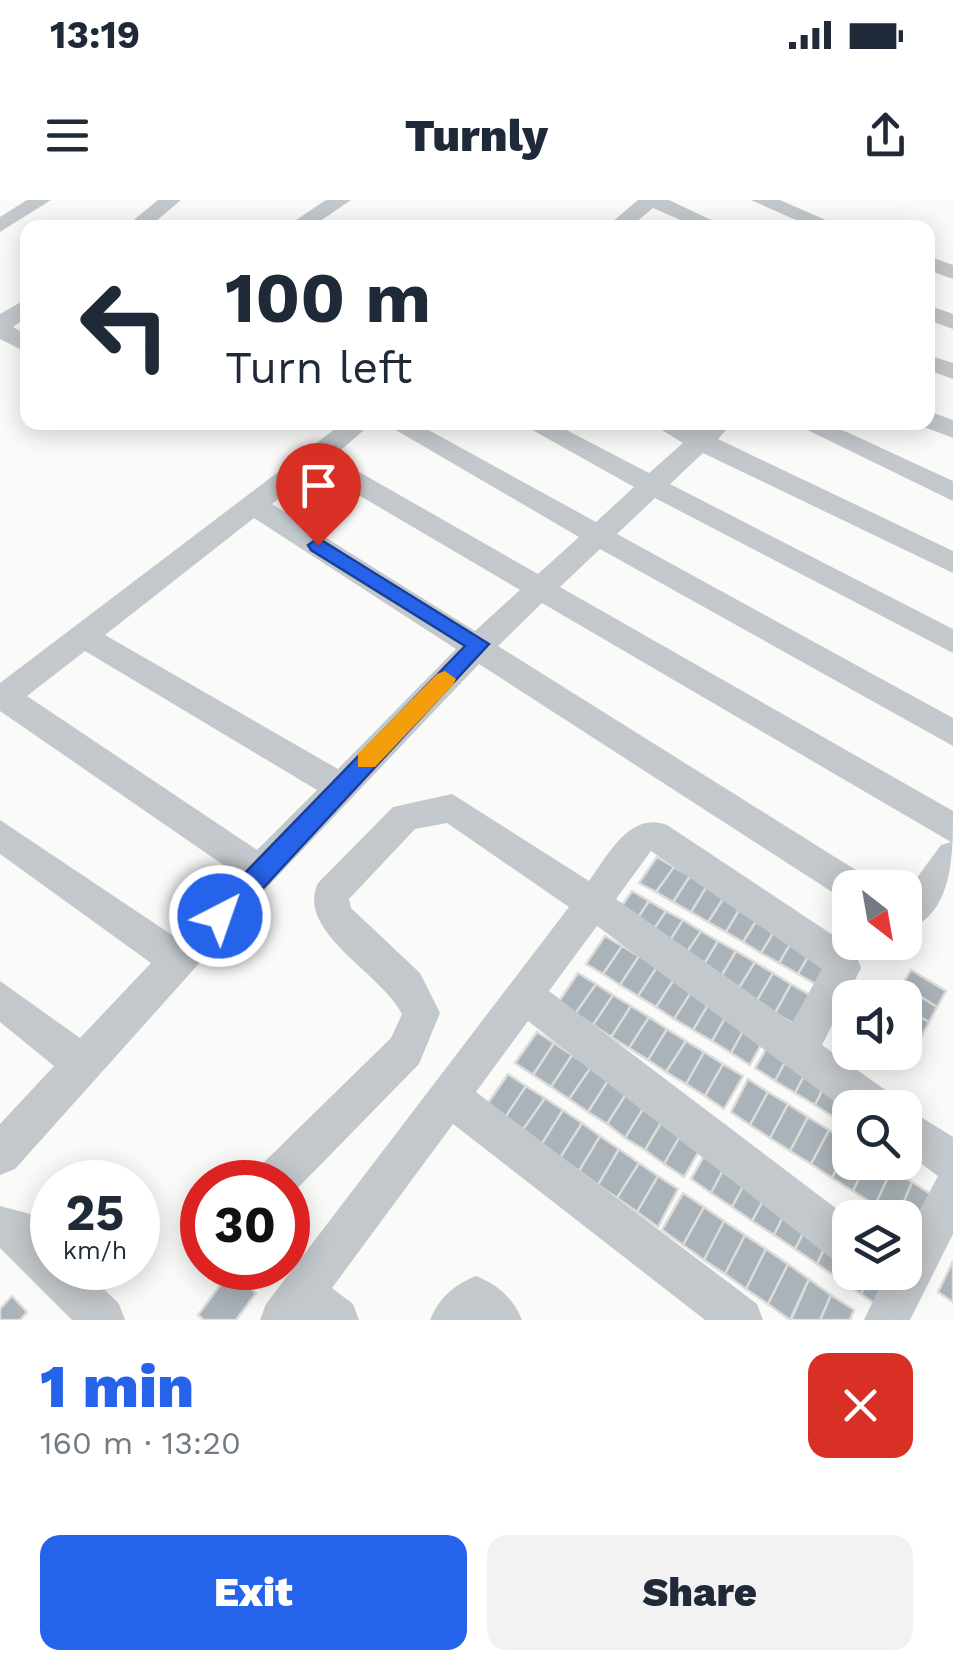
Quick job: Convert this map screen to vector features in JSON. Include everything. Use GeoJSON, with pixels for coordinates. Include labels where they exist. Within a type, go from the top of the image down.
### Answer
{"type":"FeatureCollection","features":[{"type":"Feature","properties":{"kind":"street"},"geometry":{"type":"LineString","coordinates":[[0,226],[41,200]]}},
{"type":"Feature","properties":{"kind":"street"},"geometry":{"type":"LineString","coordinates":[[145,220],[172,200]]}},
{"type":"Feature","properties":{"kind":"street"},"geometry":{"type":"LineString","coordinates":[[307,220],[340,200]]}},
{"type":"Feature","properties":{"kind":"street"},"geometry":{"type":"LineString","coordinates":[[625,220],[651,200],[699,220]]}},
{"type":"Feature","properties":{"kind":"street"},"geometry":{"type":"LineString","coordinates":[[761,200],[813,220]]}},
{"type":"Feature","properties":{"kind":"street"},"geometry":{"type":"LineString","coordinates":[[0,327],[20,311]]}},
{"type":"Feature","properties":{"kind":"street"},"geometry":{"type":"LineString","coordinates":[[260,871],[2,698],[351,430]]}},
{"type":"Feature","properties":{"kind":"street"},"geometry":{"type":"LineString","coordinates":[[408,430],[953,733]]}},
{"type":"Feature","properties":{"kind":"street"},"geometry":{"type":"LineString","coordinates":[[545,430],[953,642]]}},
{"type":"Feature","properties":{"kind":"street"},"geometry":{"type":"LineString","coordinates":[[820,430],[953,492]]}},
{"type":"Feature","properties":{"kind":"street"},"geometry":{"type":"LineString","coordinates":[[0,1154],[260,871],[479,644],[710,432],[953,563]]}},
{"type":"Feature","properties":{"kind":"street"},"geometry":{"type":"LineString","coordinates":[[314,458],[953,828]]}},
{"type":"Feature","properties":{"kind":"street"},"geometry":{"type":"LineString","coordinates":[[254,505],[479,644],[832,873]]}},
{"type":"Feature","properties":{"kind":"street"},"geometry":{"type":"LineString","coordinates":[[82,636],[341,787]]}},
{"type":"Feature","properties":{"kind":"street"},"geometry":{"type":"LineString","coordinates":[[296,1160],[405,1051],[420,1014],[406,985],[334,916],[331,894],[405,818],[452,808],[593,902],[853,1090]]}},
{"type":"Feature","properties":{"kind":"street"},"geometry":{"type":"LineString","coordinates":[[0,835],[180,962]]}},
{"type":"Feature","properties":{"kind":"street"},"geometry":{"type":"LineString","coordinates":[[307,1311],[449,1096],[640,840],[655,835],[835,954],[842,968],[798,1050]]}},
{"type":"Feature","properties":{"kind":"street"},"geometry":{"type":"LineString","coordinates":[[922,901],[953,856]]}},
{"type":"Feature","properties":{"kind":"street"},"geometry":{"type":"LineString","coordinates":[[524,995],[832,1232]]}},
{"type":"Feature","properties":{"kind":"street"},"geometry":{"type":"LineString","coordinates":[[0,999],[82,1064]]}},
{"type":"Feature","properties":{"kind":"street"},"geometry":{"type":"LineString","coordinates":[[449,1096],[741,1320]]}},
{"type":"Feature","properties":{"kind":"street"},"geometry":{"type":"LineString","coordinates":[[922,1139],[953,1162]]}},
{"type":"Feature","properties":{"kind":"street"},"geometry":{"type":"LineString","coordinates":[[891,1293],[953,1190]]}},
{"type":"Feature","properties":{"kind":"street"},"geometry":{"type":"LineString","coordinates":[[0,1227],[14,1230],[103,1320]]}},
{"type":"Feature","properties":{"kind":"street"},"geometry":{"type":"LineString","coordinates":[[452,1320],[476,1298],[500,1320]]}},
{"type":"Feature","properties":{"kind":"building"},"geometry":{"type":"Polygon","coordinates":[[[657,857],[674,867],[656,892],[639,883],[657,857]]]}},
{"type":"Feature","properties":{"kind":"building"},"geometry":{"type":"Polygon","coordinates":[[[674,867],[690,876],[673,902],[656,892],[674,867]]]}},
{"type":"Feature","properties":{"kind":"building"},"geometry":{"type":"Polygon","coordinates":[[[690,876],[707,886],[691,912],[673,902],[690,876]]]}},
{"type":"Feature","properties":{"kind":"building"},"geometry":{"type":"Polygon","coordinates":[[[707,886],[725,896],[708,922],[691,912],[707,886]]]}},
{"type":"Feature","properties":{"kind":"building"},"geometry":{"type":"Polygon","coordinates":[[[632,891],[649,901],[631,928],[614,917],[632,891]]]}},
{"type":"Feature","properties":{"kind":"building"},"geometry":{"type":"Polygon","coordinates":[[[725,896],[742,905],[726,932],[708,922],[725,896]]]}},
{"type":"Feature","properties":{"kind":"building"},"geometry":{"type":"Polygon","coordinates":[[[649,901],[666,911],[648,938],[631,928],[649,901]]]}},
{"type":"Feature","properties":{"kind":"building"},"geometry":{"type":"Polygon","coordinates":[[[742,905],[760,915],[743,942],[726,932],[742,905]]]}},
{"type":"Feature","properties":{"kind":"building"},"geometry":{"type":"Polygon","coordinates":[[[666,911],[683,920],[665,948],[648,938],[666,911]]]}},
{"type":"Feature","properties":{"kind":"building"},"geometry":{"type":"Polygon","coordinates":[[[760,915],[778,925],[761,953],[743,942],[760,915]]]}},
{"type":"Feature","properties":{"kind":"building"},"geometry":{"type":"Polygon","coordinates":[[[683,920],[701,931],[683,958],[665,948],[683,920]]]}},
{"type":"Feature","properties":{"kind":"building"},"geometry":{"type":"Polygon","coordinates":[[[778,925],[795,936],[779,963],[761,953],[778,925]]]}},
{"type":"Feature","properties":{"kind":"building"},"geometry":{"type":"Polygon","coordinates":[[[701,931],[718,941],[701,969],[683,958],[701,931]]]}},
{"type":"Feature","properties":{"kind":"building"},"geometry":{"type":"Polygon","coordinates":[[[605,936],[622,946],[603,974],[586,964],[605,936]]]}},
{"type":"Feature","properties":{"kind":"building"},"geometry":{"type":"Polygon","coordinates":[[[795,936],[814,946],[798,974],[779,963],[795,936]]]}},
{"type":"Feature","properties":{"kind":"building"},"geometry":{"type":"Polygon","coordinates":[[[718,941],[736,951],[719,980],[701,969],[718,941]]]}},
{"type":"Feature","properties":{"kind":"building"},"geometry":{"type":"Polygon","coordinates":[[[622,946],[639,956],[620,985],[603,974],[622,946]]]}},
{"type":"Feature","properties":{"kind":"building"},"geometry":{"type":"Polygon","coordinates":[[[814,946],[832,957],[817,985],[798,974],[814,946]]]}},
{"type":"Feature","properties":{"kind":"building"},"geometry":{"type":"Polygon","coordinates":[[[736,951],[755,962],[737,991],[719,980],[736,951]]]}},
{"type":"Feature","properties":{"kind":"building"},"geometry":{"type":"Polygon","coordinates":[[[639,956],[657,967],[638,996],[620,985],[639,956]]]}},
{"type":"Feature","properties":{"kind":"building"},"geometry":{"type":"Polygon","coordinates":[[[755,962],[773,973],[756,1002],[737,991],[755,962]]]}},
{"type":"Feature","properties":{"kind":"building"},"geometry":{"type":"Polygon","coordinates":[[[657,967],[675,978],[656,1007],[638,996],[657,967]]]}},
{"type":"Feature","properties":{"kind":"building"},"geometry":{"type":"Polygon","coordinates":[[[911,970],[946,991],[937,1007],[922,998],[922,980],[905,980],[911,970]]]}},
{"type":"Feature","properties":{"kind":"building"},"geometry":{"type":"Polygon","coordinates":[[[578,973],[596,984],[575,1014],[558,1003],[578,973]]]}},
{"type":"Feature","properties":{"kind":"building"},"geometry":{"type":"Polygon","coordinates":[[[773,973],[791,984],[775,1013],[756,1002],[773,973]]]}},
{"type":"Feature","properties":{"kind":"building"},"geometry":{"type":"Polygon","coordinates":[[[675,978],[693,989],[674,1019],[656,1007],[675,978]]]}},
{"type":"Feature","properties":{"kind":"building"},"geometry":{"type":"Polygon","coordinates":[[[596,984],[613,995],[593,1025],[575,1014],[596,984]]]}},
{"type":"Feature","properties":{"kind":"building"},"geometry":{"type":"Polygon","coordinates":[[[791,984],[810,995],[794,1024],[775,1013],[791,984]]]}},
{"type":"Feature","properties":{"kind":"building"},"geometry":{"type":"Polygon","coordinates":[[[693,989],[711,1000],[693,1030],[674,1019],[693,989]]]}},
{"type":"Feature","properties":{"kind":"building"},"geometry":{"type":"Polygon","coordinates":[[[613,995],[631,1006],[611,1037],[593,1025],[613,995]]]}},
{"type":"Feature","properties":{"kind":"building"},"geometry":{"type":"Polygon","coordinates":[[[922,998],[937,1007],[929,1022],[922,1018],[922,998]]]}},
{"type":"Feature","properties":{"kind":"building"},"geometry":{"type":"Polygon","coordinates":[[[711,1000],[729,1011],[712,1041],[693,1030],[711,1000]]]}},
{"type":"Feature","properties":{"kind":"building"},"geometry":{"type":"Polygon","coordinates":[[[631,1006],[649,1017],[629,1048],[611,1037],[631,1006]]]}},
{"type":"Feature","properties":{"kind":"building"},"geometry":{"type":"Polygon","coordinates":[[[729,1011],[748,1022],[731,1053],[712,1041],[729,1011]]]}},
{"type":"Feature","properties":{"kind":"building"},"geometry":{"type":"Polygon","coordinates":[[[649,1017],[667,1029],[648,1060],[629,1048],[649,1017]]]}},
{"type":"Feature","properties":{"kind":"building"},"geometry":{"type":"Polygon","coordinates":[[[748,1022],[767,1034],[750,1065],[731,1053],[748,1022]]]}},
{"type":"Feature","properties":{"kind":"building"},"geometry":{"type":"Polygon","coordinates":[[[667,1029],[686,1041],[666,1072],[648,1060],[667,1029]]]}},
{"type":"Feature","properties":{"kind":"building"},"geometry":{"type":"Polygon","coordinates":[[[537,1032],[554,1043],[533,1075],[515,1063],[537,1032]]]}},
{"type":"Feature","properties":{"kind":"building"},"geometry":{"type":"Polygon","coordinates":[[[773,1037],[792,1049],[775,1081],[755,1068],[773,1037]]]}},
{"type":"Feature","properties":{"kind":"building"},"geometry":{"type":"Polygon","coordinates":[[[686,1041],[704,1052],[686,1084],[666,1072],[686,1041]]]}},
{"type":"Feature","properties":{"kind":"building"},"geometry":{"type":"Polygon","coordinates":[[[554,1043],[572,1055],[551,1087],[533,1075],[554,1043]]]}},
{"type":"Feature","properties":{"kind":"building"},"geometry":{"type":"Polygon","coordinates":[[[792,1049],[812,1061],[795,1093],[775,1081],[792,1049]]]}},
{"type":"Feature","properties":{"kind":"building"},"geometry":{"type":"Polygon","coordinates":[[[704,1052],[723,1064],[705,1096],[686,1084],[704,1052]]]}},
{"type":"Feature","properties":{"kind":"building"},"geometry":{"type":"Polygon","coordinates":[[[572,1055],[591,1067],[569,1099],[551,1087],[572,1055]]]}},
{"type":"Feature","properties":{"kind":"building"},"geometry":{"type":"Polygon","coordinates":[[[812,1061],[831,1072],[815,1105],[795,1093],[812,1061]]]}},
{"type":"Feature","properties":{"kind":"building"},"geometry":{"type":"Polygon","coordinates":[[[723,1064],[743,1076],[724,1109],[705,1096],[723,1064]]]}},
{"type":"Feature","properties":{"kind":"building"},"geometry":{"type":"Polygon","coordinates":[[[591,1067],[609,1079],[588,1112],[569,1099],[591,1067]]]}},
{"type":"Feature","properties":{"kind":"building"},"geometry":{"type":"Polygon","coordinates":[[[831,1072],[852,1085],[849,1090],[832,1090],[832,1116],[815,1105],[831,1072]]]}},
{"type":"Feature","properties":{"kind":"building"},"geometry":{"type":"Polygon","coordinates":[[[508,1074],[526,1086],[504,1119],[486,1106],[508,1074]]]}},
{"type":"Feature","properties":{"kind":"building"},"geometry":{"type":"Polygon","coordinates":[[[609,1079],[628,1091],[607,1124],[588,1112],[609,1079]]]}},
{"type":"Feature","properties":{"kind":"building"},"geometry":{"type":"Polygon","coordinates":[[[748,1079],[768,1092],[750,1125],[731,1112],[748,1079]]]}},
{"type":"Feature","properties":{"kind":"building"},"geometry":{"type":"Polygon","coordinates":[[[526,1086],[545,1098],[522,1131],[504,1119],[526,1086]]]}},
{"type":"Feature","properties":{"kind":"building"},"geometry":{"type":"Polygon","coordinates":[[[628,1091],[646,1104],[625,1138],[607,1124],[628,1091]]]}},
{"type":"Feature","properties":{"kind":"building"},"geometry":{"type":"Polygon","coordinates":[[[768,1092],[788,1104],[770,1138],[750,1125],[768,1092]]]}},
{"type":"Feature","properties":{"kind":"building"},"geometry":{"type":"Polygon","coordinates":[[[545,1098],[563,1110],[541,1145],[522,1131],[545,1098]]]}},
{"type":"Feature","properties":{"kind":"building"},"geometry":{"type":"Polygon","coordinates":[[[646,1104],[665,1116],[645,1150],[625,1138],[646,1104]]]}},
{"type":"Feature","properties":{"kind":"building"},"geometry":{"type":"Polygon","coordinates":[[[788,1104],[808,1117],[790,1151],[770,1138],[788,1104]]]}},
{"type":"Feature","properties":{"kind":"building"},"geometry":{"type":"Polygon","coordinates":[[[563,1110],[582,1123],[560,1158],[541,1145],[563,1110]]]}},
{"type":"Feature","properties":{"kind":"building"},"geometry":{"type":"Polygon","coordinates":[[[665,1116],[684,1129],[664,1164],[645,1150],[665,1116]]]}},
{"type":"Feature","properties":{"kind":"building"},"geometry":{"type":"Polygon","coordinates":[[[808,1117],[829,1130],[811,1164],[790,1151],[808,1117]]]}},
{"type":"Feature","properties":{"kind":"building"},"geometry":{"type":"Polygon","coordinates":[[[582,1123],[600,1136],[579,1171],[560,1158],[582,1123]]]}},
{"type":"Feature","properties":{"kind":"building"},"geometry":{"type":"Polygon","coordinates":[[[684,1129],[704,1142],[684,1177],[664,1164],[684,1129]]]}},
{"type":"Feature","properties":{"kind":"building"},"geometry":{"type":"Polygon","coordinates":[[[829,1130],[832,1178],[811,1164],[829,1130]]]}},
{"type":"Feature","properties":{"kind":"building"},"geometry":{"type":"Polygon","coordinates":[[[600,1136],[619,1149],[598,1185],[579,1171],[600,1136]]]}},
{"type":"Feature","properties":{"kind":"building"},"geometry":{"type":"Polygon","coordinates":[[[711,1144],[730,1157],[711,1193],[691,1179],[711,1144]]]}},
{"type":"Feature","properties":{"kind":"building"},"geometry":{"type":"Polygon","coordinates":[[[619,1149],[639,1163],[617,1198],[598,1185],[619,1149]]]}},
{"type":"Feature","properties":{"kind":"building"},"geometry":{"type":"Polygon","coordinates":[[[730,1157],[751,1171],[732,1207],[711,1193],[730,1157]]]}},
{"type":"Feature","properties":{"kind":"building"},"geometry":{"type":"Polygon","coordinates":[[[639,1163],[658,1176],[637,1212],[617,1198],[639,1163]]]}},
{"type":"Feature","properties":{"kind":"building"},"geometry":{"type":"Polygon","coordinates":[[[751,1171],[772,1184],[752,1221],[732,1207],[751,1171]]]}},
{"type":"Feature","properties":{"kind":"building"},"geometry":{"type":"Polygon","coordinates":[[[658,1176],[678,1189],[658,1227],[637,1212],[658,1176]]]}},
{"type":"Feature","properties":{"kind":"building"},"geometry":{"type":"Polygon","coordinates":[[[835,1180],[858,1180],[853,1191],[835,1180]]]}},
{"type":"Feature","properties":{"kind":"building"},"geometry":{"type":"Polygon","coordinates":[[[858,1180],[887,1180],[877,1200],[867,1200],[853,1191],[858,1180]]]}},
{"type":"Feature","properties":{"kind":"building"},"geometry":{"type":"Polygon","coordinates":[[[887,1180],[912,1182],[904,1200],[877,1200],[887,1180]]]}},
{"type":"Feature","properties":{"kind":"building"},"geometry":{"type":"Polygon","coordinates":[[[912,1182],[934,1196],[922,1224],[922,1200],[904,1200],[912,1182]]]}},
{"type":"Feature","properties":{"kind":"building"},"geometry":{"type":"Polygon","coordinates":[[[772,1184],[792,1198],[774,1235],[752,1221],[772,1184]]]}},
{"type":"Feature","properties":{"kind":"building"},"geometry":{"type":"Polygon","coordinates":[[[683,1193],[704,1207],[683,1245],[662,1230],[683,1193]]]}},
{"type":"Feature","properties":{"kind":"building"},"geometry":{"type":"Polygon","coordinates":[[[792,1198],[814,1212],[795,1249],[774,1235],[792,1198]]]}},
{"type":"Feature","properties":{"kind":"building"},"geometry":{"type":"Polygon","coordinates":[[[704,1207],[724,1221],[704,1260],[683,1245],[704,1207]]]}},
{"type":"Feature","properties":{"kind":"building"},"geometry":{"type":"Polygon","coordinates":[[[814,1212],[832,1224],[817,1264],[795,1249],[814,1212]]]}},
{"type":"Feature","properties":{"kind":"building"},"geometry":{"type":"Polygon","coordinates":[[[724,1221],[745,1235],[725,1274],[704,1260],[724,1221]]]}},
{"type":"Feature","properties":{"kind":"building"},"geometry":{"type":"Polygon","coordinates":[[[832,1232],[832,1274],[817,1264],[832,1232]]]}},
{"type":"Feature","properties":{"kind":"building"},"geometry":{"type":"Polygon","coordinates":[[[745,1235],[766,1249],[746,1289],[725,1274],[745,1235]]]}},
{"type":"Feature","properties":{"kind":"building"},"geometry":{"type":"Polygon","coordinates":[[[766,1249],[788,1264],[768,1304],[746,1289],[766,1249]]]}},
{"type":"Feature","properties":{"kind":"building"},"geometry":{"type":"Polygon","coordinates":[[[953,1261],[953,1302],[938,1292],[953,1261]]]}},
{"type":"Feature","properties":{"kind":"building"},"geometry":{"type":"Polygon","coordinates":[[[788,1264],[809,1279],[790,1320],[768,1304],[788,1264]]]}},
{"type":"Feature","properties":{"kind":"building"},"geometry":{"type":"Polygon","coordinates":[[[809,1279],[831,1295],[820,1320],[791,1320],[809,1279]]]}},
{"type":"Feature","properties":{"kind":"building"},"geometry":{"type":"Polygon","coordinates":[[[217,1290],[256,1293],[236,1320],[204,1320],[198,1315],[217,1290]]]}},
{"type":"Feature","properties":{"kind":"building"},"geometry":{"type":"Polygon","coordinates":[[[863,1290],[892,1290],[884,1310],[861,1294],[863,1290]]]}},
{"type":"Feature","properties":{"kind":"building"},"geometry":{"type":"Polygon","coordinates":[[[831,1295],[854,1310],[850,1320],[820,1320],[831,1295]]]}},
{"type":"Feature","properties":{"kind":"building"},"geometry":{"type":"Polygon","coordinates":[[[12,1296],[27,1312],[20,1320],[0,1320],[0,1309],[12,1296]]]}},
{"type":"Feature","properties":{"kind":"slow traffic"},"geometry":{"type":"LineString","coordinates":[[367,761],[445,679]]}},
{"type":"Feature","properties":{"kind":"route"},"geometry":{"type":"LineString","coordinates":[[220,916],[479,644],[318,545]]}}]}
